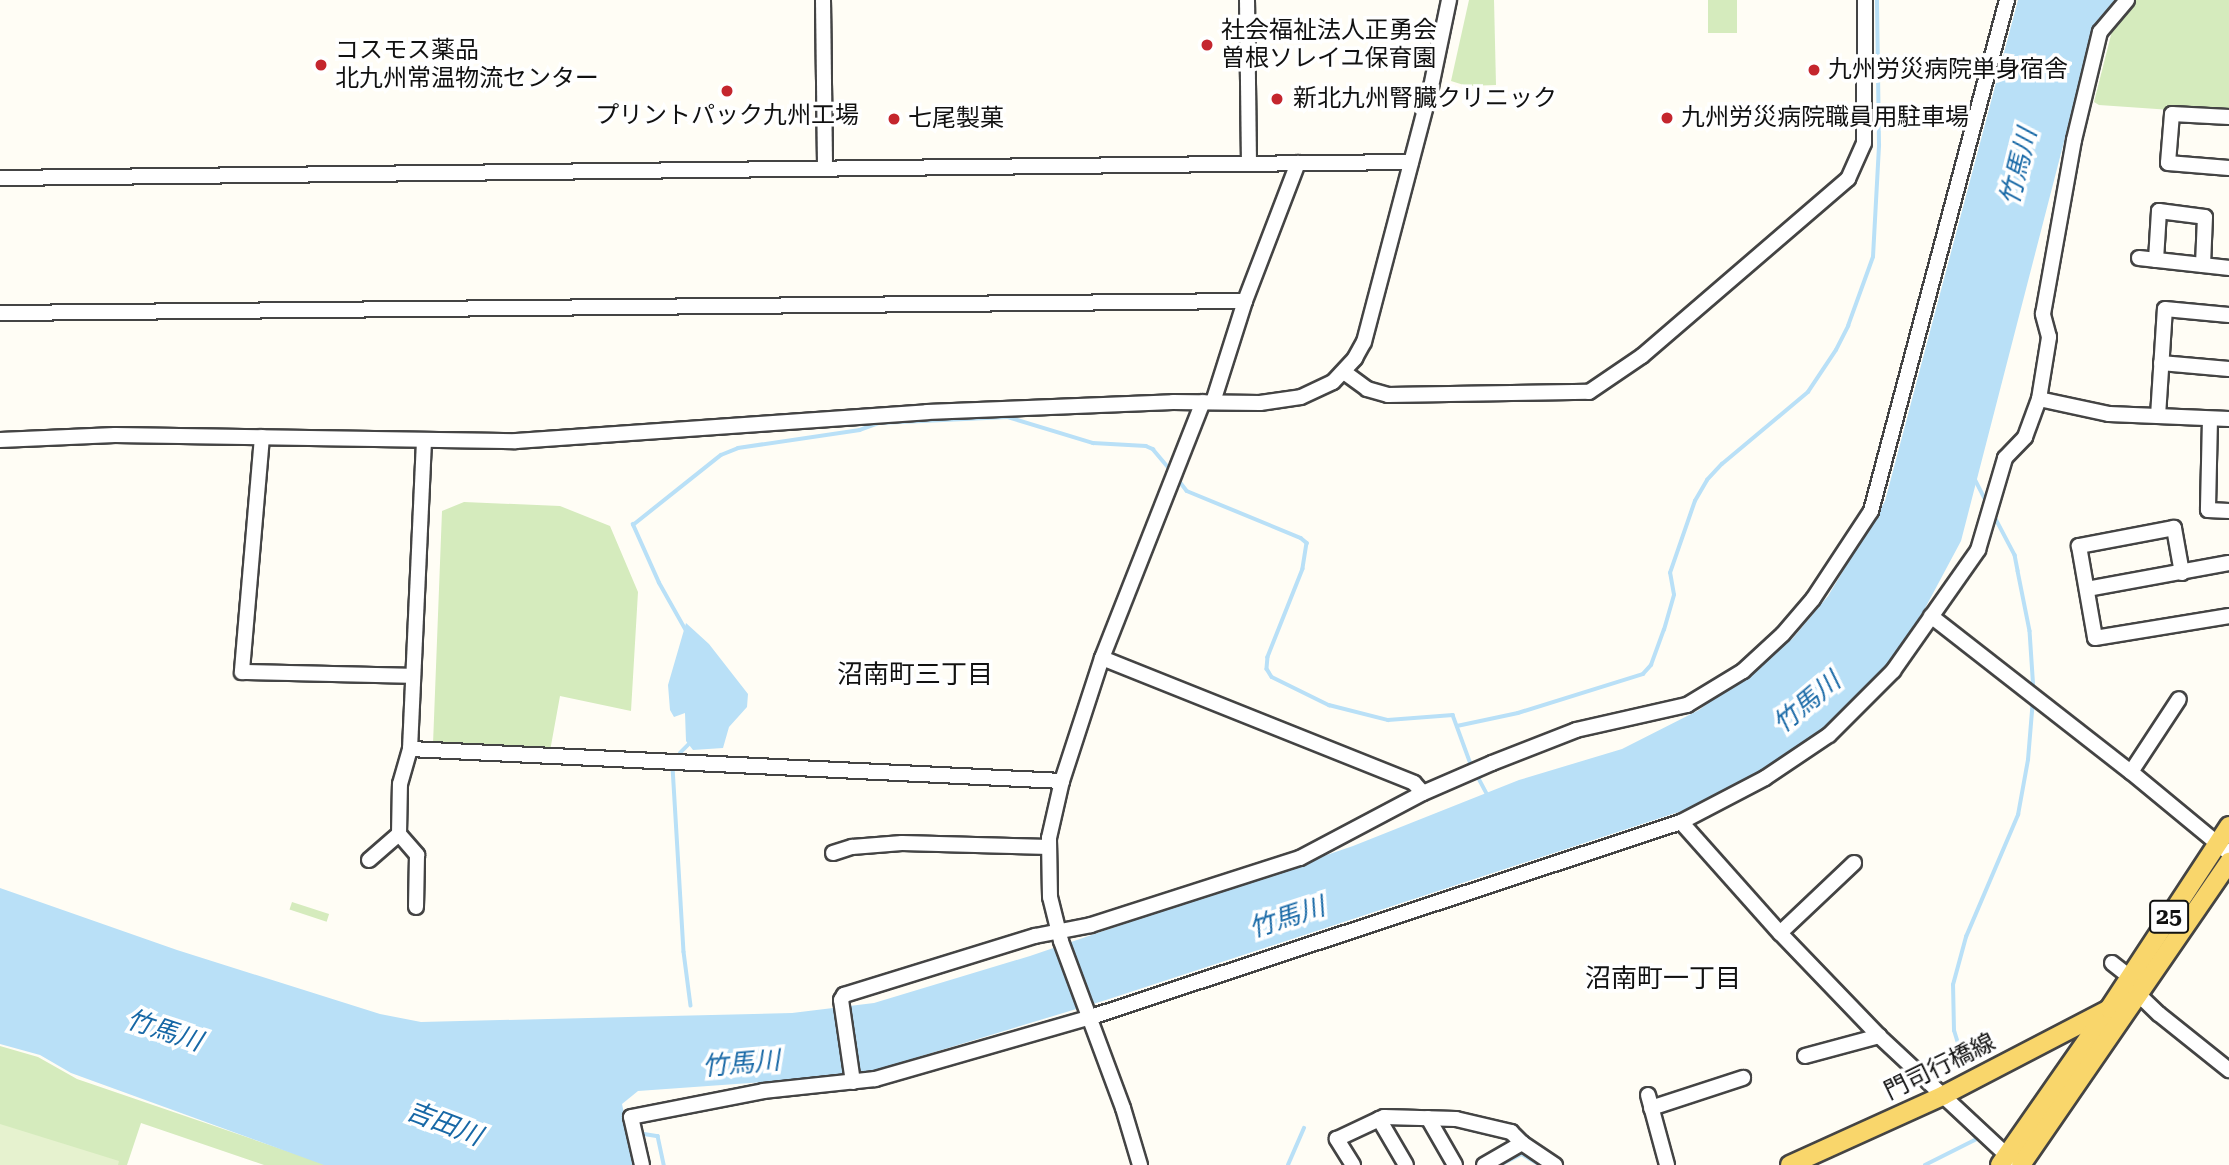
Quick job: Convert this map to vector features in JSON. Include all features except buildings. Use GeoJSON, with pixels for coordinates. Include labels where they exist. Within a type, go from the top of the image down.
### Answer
{"type":"FeatureCollection","features":[{"type":"Feature","properties":{"kind":"main road","name":"門司行橋線"},"geometry":{"type":"LineString","coordinates":[[2011,1163],[2070,1064],[2223,848],[2229,826]]}},
{"type":"Feature","properties":{"kind":"main road","name":"門司行橋線"},"geometry":{"type":"LineString","coordinates":[[2011,1163],[2138,994],[2229,862]]}},
{"type":"Feature","properties":{"kind":"main road","name":"門司行橋線"},"geometry":{"type":"LineString","coordinates":[[1790,1165],[1944,1095],[2138,994]]}},
{"type":"Feature","properties":{"kind":"main road"},"geometry":{"type":"LineString","coordinates":[[2047,1042],[2059,1049],[2070,1064]]}},
{"type":"Feature","properties":{"kind":"street"},"geometry":{"type":"LineString","coordinates":[[823,0],[825,167]]}},
{"type":"Feature","properties":{"kind":"street"},"geometry":{"type":"LineString","coordinates":[[1247,0],[1249,163]]}},
{"type":"Feature","properties":{"kind":"street"},"geometry":{"type":"LineString","coordinates":[[0,440],[115,435],[424,442],[516,441],[927,412],[1282,402],[1301,397],[1333,382],[1344,372],[1355,358],[1366,333],[1431,87],[1449,0]]}},
{"type":"Feature","properties":{"kind":"street"},"geometry":{"type":"LineString","coordinates":[[1344,372],[1367,389],[1388,395],[1589,392],[1642,356],[1848,178],[1864,143],[1865,0]]}},
{"type":"Feature","properties":{"kind":"street"},"geometry":{"type":"LineString","coordinates":[[853,1079],[841,1000],[844,995],[1035,936],[1060,937],[1246,878],[1300,858],[1423,793],[1576,730],[1687,705],[1743,671],[1783,634],[1843,556],[1871,511],[2007,0]]}},
{"type":"Feature","properties":{"kind":"street"},"geometry":{"type":"LineString","coordinates":[[642,1165],[631,1117],[763,1091],[853,1079],[1087,1015],[1681,822],[1765,778],[1829,736],[1892,671],[1978,550],[2005,458],[2025,437],[2039,399],[2049,337],[2043,314],[2074,140],[2100,32],[2126,0]]}},
{"type":"Feature","properties":{"kind":"street"},"geometry":{"type":"LineString","coordinates":[[2229,117],[2172,114],[2168,163],[2229,168]]}},
{"type":"Feature","properties":{"kind":"street"},"geometry":{"type":"LineString","coordinates":[[0,178],[1411,162]]}},
{"type":"Feature","properties":{"kind":"street"},"geometry":{"type":"LineString","coordinates":[[1140,1165],[1123,1108],[1060,937],[1050,897],[1049,847],[1062,782],[1102,658],[1171,482],[1208,402],[1298,163]]}},
{"type":"Feature","properties":{"kind":"street"},"geometry":{"type":"LineString","coordinates":[[2156,260],[2159,211],[2206,216],[2203,265]]}},
{"type":"Feature","properties":{"kind":"street"},"geometry":{"type":"LineString","coordinates":[[2139,258],[2229,268]]}},
{"type":"Feature","properties":{"kind":"street"},"geometry":{"type":"LineString","coordinates":[[0,313],[1244,301]]}},
{"type":"Feature","properties":{"kind":"street"},"geometry":{"type":"LineString","coordinates":[[2158,416],[2165,309],[2229,315]]}},
{"type":"Feature","properties":{"kind":"street"},"geometry":{"type":"LineString","coordinates":[[2161,363],[2229,369]]}},
{"type":"Feature","properties":{"kind":"street"},"geometry":{"type":"LineString","coordinates":[[2039,399],[2109,414],[2229,419]]}},
{"type":"Feature","properties":{"kind":"street"},"geometry":{"type":"LineString","coordinates":[[2210,419],[2208,510],[2229,511]]}},
{"type":"Feature","properties":{"kind":"street"},"geometry":{"type":"LineString","coordinates":[[262,437],[242,672],[412,676]]}},
{"type":"Feature","properties":{"kind":"street"},"geometry":{"type":"LineString","coordinates":[[415,907],[417,855],[399,834],[400,784],[410,749],[424,442]]}},
{"type":"Feature","properties":{"kind":"street"},"geometry":{"type":"LineString","coordinates":[[2182,573],[2174,528],[2079,547],[2095,638],[2229,616]]}},
{"type":"Feature","properties":{"kind":"street"},"geometry":{"type":"LineString","coordinates":[[2087,589],[2229,563]]}},
{"type":"Feature","properties":{"kind":"street"},"geometry":{"type":"LineString","coordinates":[[1931,616],[2132,772],[2223,848]]}},
{"type":"Feature","properties":{"kind":"street"},"geometry":{"type":"LineString","coordinates":[[1102,658],[1414,783],[1423,793]]}},
{"type":"Feature","properties":{"kind":"street"},"geometry":{"type":"LineString","coordinates":[[2132,772],[2179,699]]}},
{"type":"Feature","properties":{"kind":"street"},"geometry":{"type":"LineString","coordinates":[[410,749],[1062,782]]}},
{"type":"Feature","properties":{"kind":"street"},"geometry":{"type":"LineString","coordinates":[[1681,822],[1780,933],[1879,1035],[1944,1095],[2011,1163]]}},
{"type":"Feature","properties":{"kind":"street"},"geometry":{"type":"LineString","coordinates":[[369,860],[399,834]]}},
{"type":"Feature","properties":{"kind":"street"},"geometry":{"type":"LineString","coordinates":[[833,853],[852,847],[902,843],[1049,847]]}},
{"type":"Feature","properties":{"kind":"street"},"geometry":{"type":"LineString","coordinates":[[1780,933],[1854,863]]}},
{"type":"Feature","properties":{"kind":"street"},"geometry":{"type":"LineString","coordinates":[[2112,963],[2130,977],[2138,994],[2229,1070]]}},
{"type":"Feature","properties":{"kind":"street"},"geometry":{"type":"LineString","coordinates":[[1805,1056],[1879,1035]]}},
{"type":"Feature","properties":{"kind":"street"},"geometry":{"type":"LineString","coordinates":[[1667,1165],[1650,1101],[1743,1078]]}},
{"type":"Feature","properties":{"kind":"street"},"geometry":{"type":"LineString","coordinates":[[1428,1118],[1455,1165]]}},
{"type":"Feature","properties":{"kind":"street"},"geometry":{"type":"LineString","coordinates":[[1353,1165],[1337,1139],[1380,1119],[1428,1118],[1456,1119],[1511,1132],[1522,1143],[1555,1165]]}},
{"type":"Feature","properties":{"kind":"street"},"geometry":{"type":"LineString","coordinates":[[1380,1119],[1406,1165]]}},
{"type":"Feature","properties":{"kind":"street"},"geometry":{"type":"LineString","coordinates":[[1484,1165],[1522,1143]]}},
{"type":"Feature","properties":{"kind":"green space"},"geometry":{"type":"Polygon","coordinates":[[[1469,0],[1494,0],[1496,85],[1467,86],[1451,81],[1469,0]]]}},
{"type":"Feature","properties":{"kind":"green space"},"geometry":{"type":"Polygon","coordinates":[[[1708,0],[1737,0],[1737,33],[1708,33],[1708,0]]]}},
{"type":"Feature","properties":{"kind":"green space"},"geometry":{"type":"Polygon","coordinates":[[[2135,0],[2229,0],[2229,114],[2099,105],[2094,102],[2114,23],[2135,0]]]}},
{"type":"Feature","properties":{"kind":"green space"},"geometry":{"type":"Polygon","coordinates":[[[464,502],[560,506],[610,526],[638,592],[631,711],[560,696],[550,751],[433,744],[442,511],[464,502]]]}},
{"type":"Feature","properties":{"kind":"green space"},"geometry":{"type":"Polygon","coordinates":[[[292,902],[329,914],[327,922],[290,910],[292,902]]]}},
{"type":"Feature","properties":{"kind":"green space"},"geometry":{"type":"Polygon","coordinates":[[[0,1046],[38,1057],[77,1079],[328,1165],[264,1165],[141,1123],[127,1165],[0,1165],[0,1046]]]}},
{"type":"Feature","properties":{"kind":"green space"},"geometry":{"type":"Polygon","coordinates":[[[0,1124],[119,1161],[118,1165],[0,1165],[0,1124]]]}},
{"type":"Feature","properties":{"kind":"water"},"geometry":{"type":"Polygon","coordinates":[[[2018,0],[2119,0],[2091,37],[1961,541],[1923,612],[1883,671],[1823,730],[1715,800],[1106,1000],[859,1075],[638,1091],[622,1104],[635,1165],[324,1165],[71,1073],[40,1055],[0,1044],[0,888],[177,950],[380,1014],[421,1022],[792,1013],[874,1003],[1030,956],[1353,846],[1519,780],[1622,749],[1699,710],[1792,639],[1828,596],[1885,501],[2018,0]]]}},
{"type":"Feature","properties":{"kind":"water"},"geometry":{"type":"Polygon","coordinates":[[[686,623],[709,644],[748,694],[747,707],[729,727],[723,748],[693,750],[686,741],[685,713],[674,717],[670,710],[668,685],[686,623]]]}},
{"type":"Feature","properties":{"kind":"waterway"},"geometry":{"type":"LineString","coordinates":[[1457,726],[1518,713],[1643,674],[1651,665],[1664,630],[1674,595],[1670,573],[1695,501],[1707,480],[1722,464],[1808,392],[1836,350],[1848,326],[1873,257],[1879,145],[1877,0]]}},
{"type":"Feature","properties":{"kind":"waterway"},"geometry":{"type":"LineString","coordinates":[[686,631],[659,583],[633,525],[721,455],[738,448],[860,430],[879,423],[1008,417],[1093,443],[1146,446],[1153,449],[1172,472]]}},
{"type":"Feature","properties":{"kind":"waterway"},"geometry":{"type":"LineString","coordinates":[[1177,478],[1187,491],[1301,538],[1307,543],[1303,569],[1268,657],[1267,669],[1272,677],[1329,705],[1388,720],[1453,715],[1472,767]]}},
{"type":"Feature","properties":{"kind":"waterway"},"geometry":{"type":"LineString","coordinates":[[1975,479],[1985,499]]}},
{"type":"Feature","properties":{"kind":"waterway"},"geometry":{"type":"LineString","coordinates":[[1996,519],[2015,555],[2030,631],[2034,692]]}},
{"type":"Feature","properties":{"kind":"waterway"},"geometry":{"type":"LineString","coordinates":[[1963,1060],[1954,1031],[1953,985],[1966,937],[2018,815],[2028,760],[2033,699]]}},
{"type":"Feature","properties":{"kind":"waterway"},"geometry":{"type":"LineString","coordinates":[[680,753],[690,743]]}},
{"type":"Feature","properties":{"kind":"waterway"},"geometry":{"type":"LineString","coordinates":[[673,767],[684,952],[691,1006]]}},
{"type":"Feature","properties":{"kind":"waterway"},"geometry":{"type":"LineString","coordinates":[[1476,773],[1489,797]]}},
{"type":"Feature","properties":{"kind":"waterway"},"geometry":{"type":"LineString","coordinates":[[1288,1165],[1304,1128]]}},
{"type":"Feature","properties":{"kind":"waterway"},"geometry":{"type":"LineString","coordinates":[[638,1133],[658,1136],[664,1165]]}},
{"type":"Feature","properties":{"kind":"waterway"},"geometry":{"type":"LineString","coordinates":[[1925,1165],[1981,1137]]}},
{"type":"Feature","properties":{"kind":"waterway"},"geometry":{"type":"LineString","coordinates":[[1500,1165],[1522,1154],[1540,1165]]}},
{"type":"Feature","properties":{"kind":"place","name":"社会福祉法人正勇会 曽根ソレイユ保育園"},"geometry":{"type":"Point","coordinates":[1207,45]}},
{"type":"Feature","properties":{"kind":"place","name":"コスモス薬品 北九州常温物流センター"},"geometry":{"type":"Point","coordinates":[321,65]}},
{"type":"Feature","properties":{"kind":"place","name":"九州労災病院単身宿舎"},"geometry":{"type":"Point","coordinates":[1814,70]}},
{"type":"Feature","properties":{"kind":"place","name":"プリントパック九州工場"},"geometry":{"type":"Point","coordinates":[727,91]}},
{"type":"Feature","properties":{"kind":"place","name":"新北九州腎臓クリニック"},"geometry":{"type":"Point","coordinates":[1277,99]}},
{"type":"Feature","properties":{"kind":"place","name":"九州労災病院職員用駐車場"},"geometry":{"type":"Point","coordinates":[1667,118]}},
{"type":"Feature","properties":{"kind":"place","name":"七尾製菓"},"geometry":{"type":"Point","coordinates":[894,119]}},
{"type":"Feature","properties":{"kind":"district","name":"沼南町三丁目"},"geometry":{"type":"Point","coordinates":[915,675]}},
{"type":"Feature","properties":{"kind":"district","name":"沼南町一丁目"},"geometry":{"type":"Point","coordinates":[1663,979]}},
{"type":"Feature","properties":{"kind":"water label","name":"竹馬川"},"geometry":{"type":"Point","coordinates":[2019,167]}},
{"type":"Feature","properties":{"kind":"water label","name":"竹馬川"},"geometry":{"type":"Point","coordinates":[1807,703]}},
{"type":"Feature","properties":{"kind":"water label","name":"竹馬川"},"geometry":{"type":"Point","coordinates":[1287,918]}},
{"type":"Feature","properties":{"kind":"water label","name":"竹馬川"},"geometry":{"type":"Point","coordinates":[164,1031]}},
{"type":"Feature","properties":{"kind":"water label","name":"竹馬川"},"geometry":{"type":"Point","coordinates":[741,1064]}},
{"type":"Feature","properties":{"kind":"water label","name":"吉田川"},"geometry":{"type":"Point","coordinates":[444,1124]}}]}
